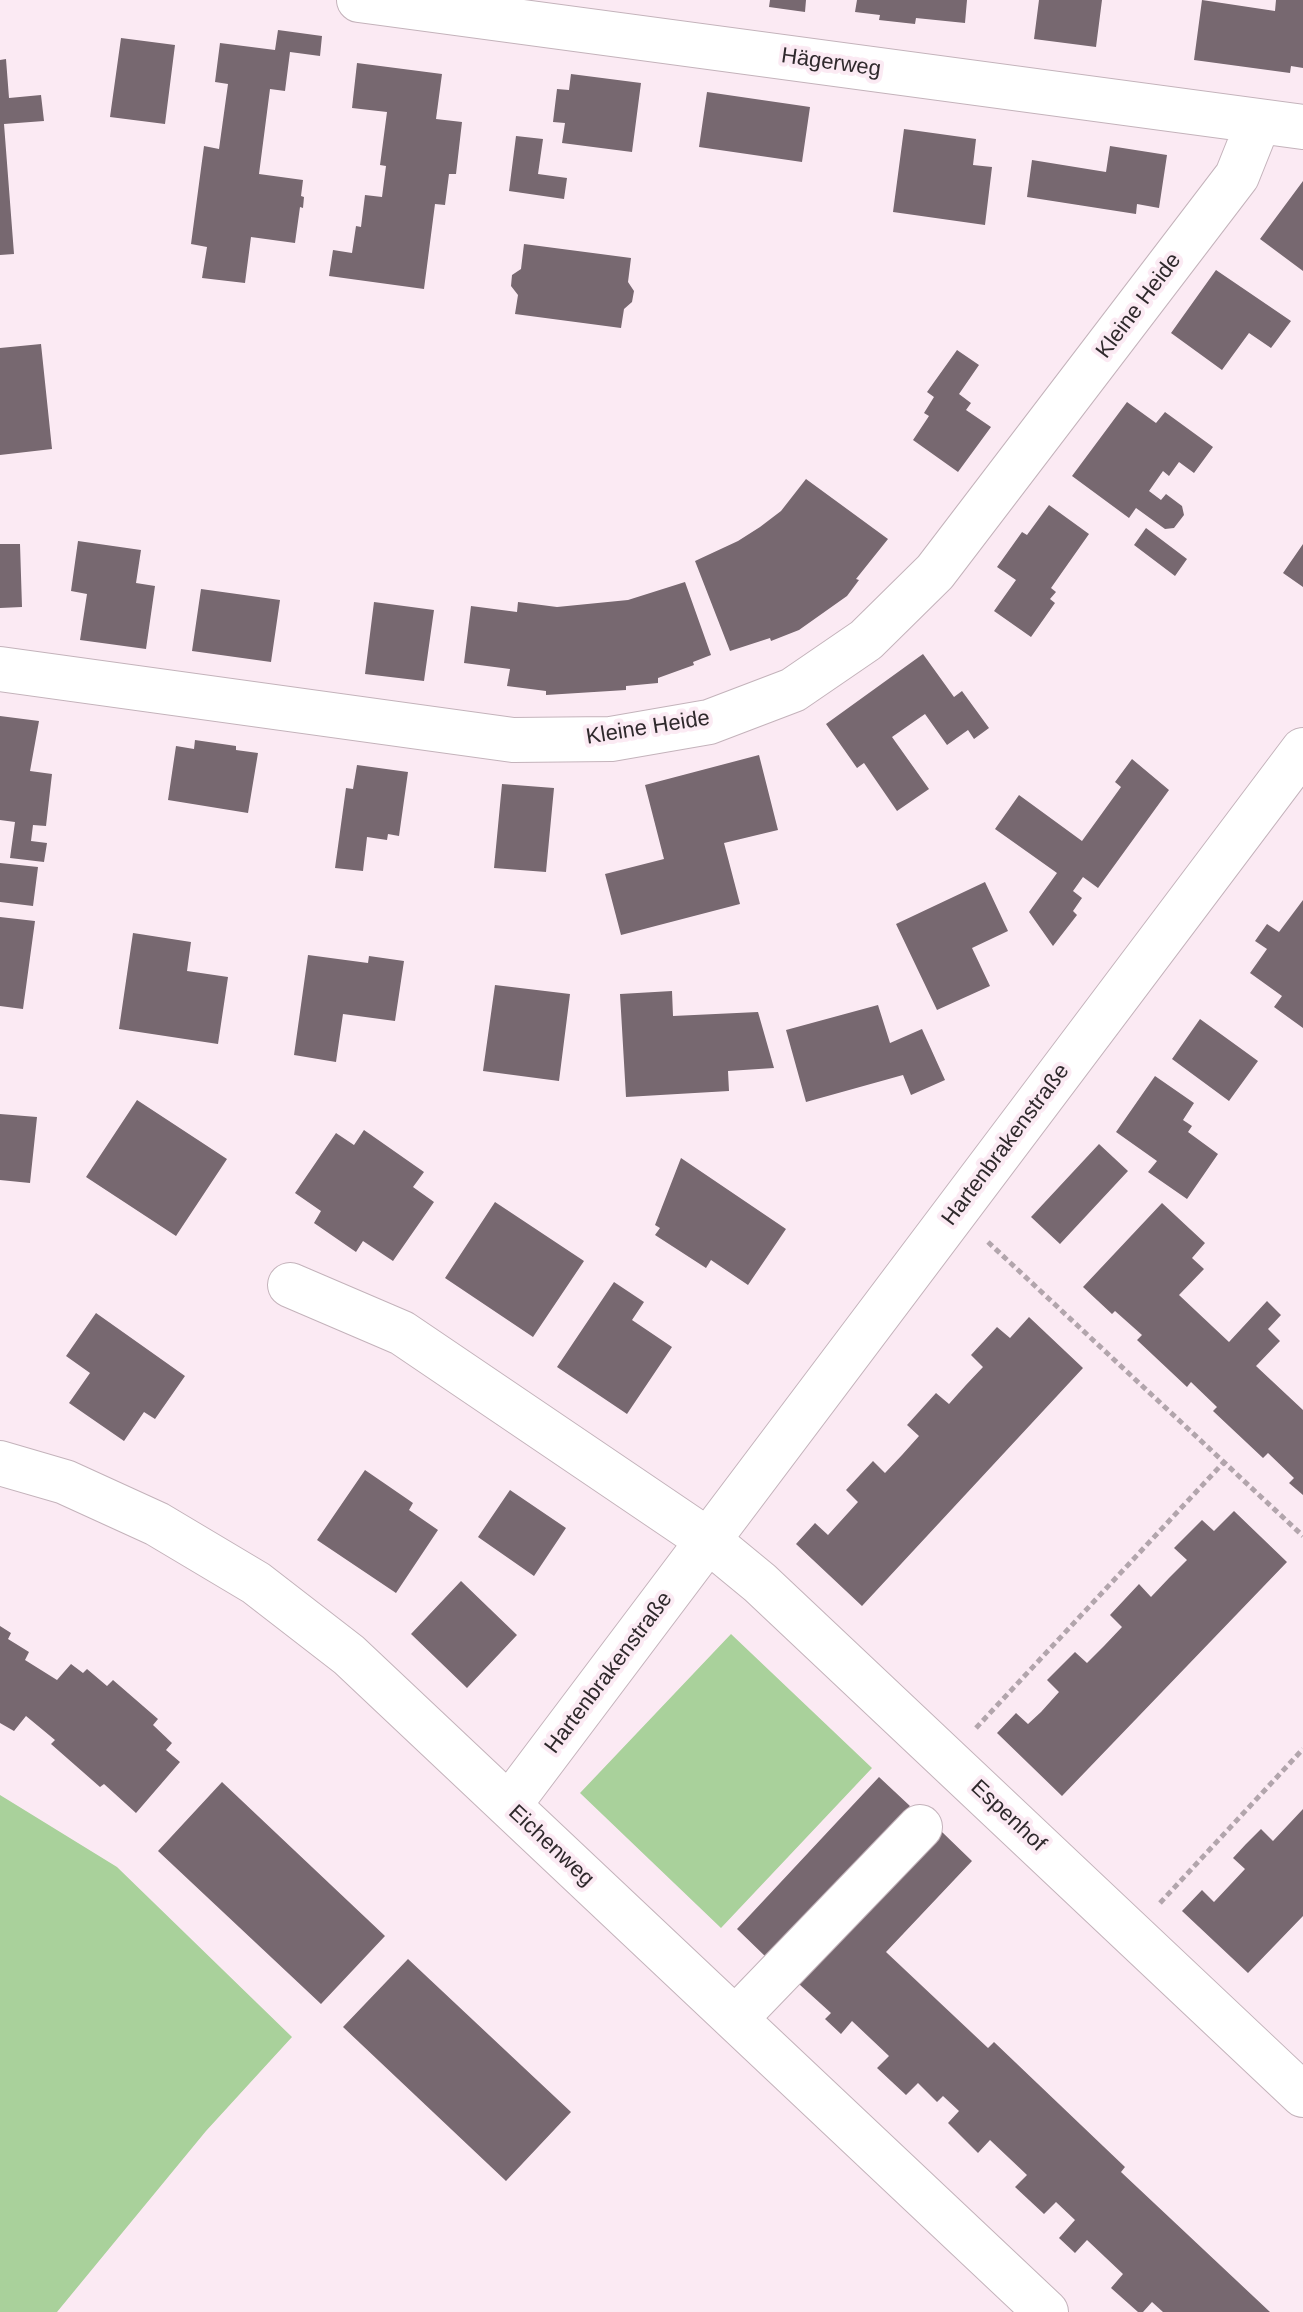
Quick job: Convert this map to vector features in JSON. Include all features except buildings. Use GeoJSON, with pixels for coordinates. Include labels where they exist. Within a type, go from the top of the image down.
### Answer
{"type":"FeatureCollection","features":[{"type":"Feature","properties":{"kind":"street","name":"Hägerweg"},"geometry":{"type":"LineString","coordinates":[[359,0],[1303,127]]}},
{"type":"Feature","properties":{"kind":"street","name":"Kleine Heide"},"geometry":{"type":"LineString","coordinates":[[0,669],[513,740],[611,739],[709,722],[793,690],[866,640],[935,572],[1237,176],[1259,121]]}},
{"type":"Feature","properties":{"kind":"street","name":"Hartenbrakenstraße"},"geometry":{"type":"LineString","coordinates":[[509,1805],[956,1212],[1295,777]]}},
{"type":"Feature","properties":{"kind":"street"},"geometry":{"type":"LineString","coordinates":[[290,1285],[402,1333],[709,1541]]}},
{"type":"Feature","properties":{"kind":"street","name":"Eichenweg"},"geometry":{"type":"LineString","coordinates":[[0,1463],[65,1482],[157,1524],[256,1583],[349,1655],[1046,2312]]}},
{"type":"Feature","properties":{"kind":"street","name":"Espenhof"},"geometry":{"type":"LineString","coordinates":[[709,1541],[760,1583],[1303,2095]]}},
{"type":"Feature","properties":{"kind":"street"},"geometry":{"type":"LineString","coordinates":[[735,2019],[920,1827]]}},
{"type":"Feature","properties":{"kind":"path"},"geometry":{"type":"LineString","coordinates":[[956,1212],[1303,1536]]}},
{"type":"Feature","properties":{"kind":"path"},"geometry":{"type":"LineString","coordinates":[[947,1759],[1224,1462]]}},
{"type":"Feature","properties":{"kind":"path"},"geometry":{"type":"LineString","coordinates":[[1132,1933],[1303,1749]]}},
{"type":"Feature","properties":{"kind":"green space"},"geometry":{"type":"Polygon","coordinates":[[[731,1634],[872,1768],[721,1928],[580,1793],[731,1634]]]}},
{"type":"Feature","properties":{"kind":"green space"},"geometry":{"type":"Polygon","coordinates":[[[0,1795],[117,1867],[292,2037],[206,2131],[57,2312],[0,2312],[0,1795]]]}}]}
